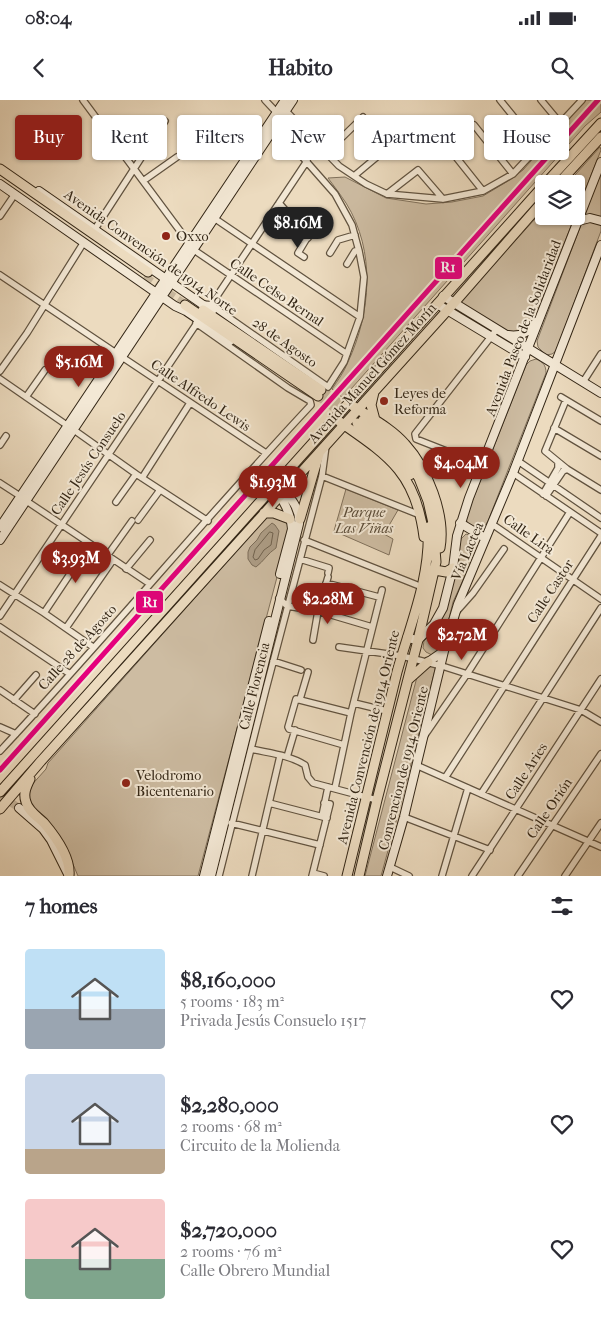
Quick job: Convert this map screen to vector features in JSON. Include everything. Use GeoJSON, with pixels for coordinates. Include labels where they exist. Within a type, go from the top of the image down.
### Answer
{"type":"FeatureCollection","features":[{"type":"Feature","properties":{"kind":"main road","name":"Avenida Manuel Gómez Morín"},"geometry":{"type":"LineString","coordinates":[[552,175],[601,123]]}},
{"type":"Feature","properties":{"kind":"main road"},"geometry":{"type":"LineString","coordinates":[[566,175],[601,138]]}},
{"type":"Feature","properties":{"kind":"main road","name":"Avenida Convención de 1914 Norte"},"geometry":{"type":"LineString","coordinates":[[0,170],[146,274],[0,177]]}},
{"type":"Feature","properties":{"kind":"main road","name":"Avenida Manuel Gómez Morín"},"geometry":{"type":"LineString","coordinates":[[0,792],[336,419],[535,194]]}},
{"type":"Feature","properties":{"kind":"main road","name":"Avenida Manuel Gómez Morín"},"geometry":{"type":"LineString","coordinates":[[0,809],[40,761],[283,493],[535,210]]}},
{"type":"Feature","properties":{"kind":"main road","name":"Avenida Convención de 1914 Norte"},"geometry":{"type":"LineString","coordinates":[[187,303],[284,364],[322,391],[260,356],[187,303]]}},
{"type":"Feature","properties":{"kind":"main road"},"geometry":{"type":"LineString","coordinates":[[375,420],[370,405],[376,388]]}},
{"type":"Feature","properties":{"kind":"main road"},"geometry":{"type":"LineString","coordinates":[[349,404],[375,420],[406,444],[430,484],[437,506],[441,545],[432,564]]}},
{"type":"Feature","properties":{"kind":"main road"},"geometry":{"type":"LineString","coordinates":[[336,419],[376,447],[395,465],[414,495],[432,564],[446,572],[453,568]]}},
{"type":"Feature","properties":{"kind":"main road","name":"Avenida Convención de 1914 Oriente"},"geometry":{"type":"LineString","coordinates":[[359,876],[376,800],[409,679],[432,564],[423,504],[412,477],[390,449],[360,421]]}},
{"type":"Feature","properties":{"kind":"main road"},"geometry":{"type":"LineString","coordinates":[[264,513],[274,513],[295,519],[323,447]]}},
{"type":"Feature","properties":{"kind":"main road","name":"Avenida Convención de 1914 Oriente"},"geometry":{"type":"LineString","coordinates":[[347,876],[387,711],[422,587],[432,564]]}},
{"type":"Feature","properties":{"kind":"main road"},"geometry":{"type":"LineString","coordinates":[[146,643],[149,636],[167,614],[164,608]]}},
{"type":"Feature","properties":{"kind":"main road"},"geometry":{"type":"LineString","coordinates":[[409,679],[428,662]]}},
{"type":"Feature","properties":{"kind":"main road"},"geometry":{"type":"LineString","coordinates":[[40,761],[25,788],[25,802],[28,808],[55,837],[64,854],[70,871],[69,876]]}},
{"type":"Feature","properties":{"kind":"street","name":"Calle Celso Bernal"},"geometry":{"type":"LineString","coordinates":[[83,100],[192,247],[347,354]]}},
{"type":"Feature","properties":{"kind":"street"},"geometry":{"type":"LineString","coordinates":[[265,100],[281,114]]}},
{"type":"Feature","properties":{"kind":"street"},"geometry":{"type":"LineString","coordinates":[[281,114],[285,100]]}},
{"type":"Feature","properties":{"kind":"street"},"geometry":{"type":"LineString","coordinates":[[0,527],[23,498],[281,114],[293,100]]}},
{"type":"Feature","properties":{"kind":"street"},"geometry":{"type":"LineString","coordinates":[[500,100],[512,115]]}},
{"type":"Feature","properties":{"kind":"street"},"geometry":{"type":"LineString","coordinates":[[541,100],[554,115]]}},
{"type":"Feature","properties":{"kind":"street"},"geometry":{"type":"LineString","coordinates":[[569,115],[582,100]]}},
{"type":"Feature","properties":{"kind":"street"},"geometry":{"type":"LineString","coordinates":[[474,125],[513,174]]}},
{"type":"Feature","properties":{"kind":"street"},"geometry":{"type":"LineString","coordinates":[[344,135],[354,126]]}},
{"type":"Feature","properties":{"kind":"street"},"geometry":{"type":"LineString","coordinates":[[192,247],[272,133]]}},
{"type":"Feature","properties":{"kind":"street"},"geometry":{"type":"LineString","coordinates":[[143,181],[176,157]]}},
{"type":"Feature","properties":{"kind":"street"},"geometry":{"type":"LineString","coordinates":[[95,229],[141,160]]}},
{"type":"Feature","properties":{"kind":"street"},"geometry":{"type":"LineString","coordinates":[[333,160],[366,184],[387,194],[414,198],[443,199],[483,191],[513,174],[527,160]]}},
{"type":"Feature","properties":{"kind":"street"},"geometry":{"type":"LineString","coordinates":[[354,176],[373,160]]}},
{"type":"Feature","properties":{"kind":"street"},"geometry":{"type":"LineString","coordinates":[[458,160],[483,191]]}},
{"type":"Feature","properties":{"kind":"street"},"geometry":{"type":"LineString","coordinates":[[206,305],[231,275],[280,205],[307,161],[335,194],[352,225],[364,277],[360,317],[347,354],[344,362],[322,391]]}},
{"type":"Feature","properties":{"kind":"street","name":"Avenida Paseo de la Solidaridad"},"geometry":{"type":"LineString","coordinates":[[585,203],[601,162]]}},
{"type":"Feature","properties":{"kind":"street","name":"Avenida Convención de 1914 Norte"},"geometry":{"type":"LineString","coordinates":[[0,164],[206,305],[271,351],[284,364]]}},
{"type":"Feature","properties":{"kind":"street"},"geometry":{"type":"LineString","coordinates":[[387,194],[418,170],[443,199]]}},
{"type":"Feature","properties":{"kind":"street","name":"Avenida Convención de 1914 Norte"},"geometry":{"type":"LineString","coordinates":[[0,184],[311,403]]}},
{"type":"Feature","properties":{"kind":"street"},"geometry":{"type":"LineString","coordinates":[[0,216],[15,194]]}},
{"type":"Feature","properties":{"kind":"street"},"geometry":{"type":"LineString","coordinates":[[280,205],[300,227]]}},
{"type":"Feature","properties":{"kind":"street"},"geometry":{"type":"LineString","coordinates":[[214,218],[360,317]]}},
{"type":"Feature","properties":{"kind":"street"},"geometry":{"type":"LineString","coordinates":[[585,219],[590,218],[601,221]]}},
{"type":"Feature","properties":{"kind":"street"},"geometry":{"type":"LineString","coordinates":[[304,257],[298,253],[310,235],[310,230],[319,222]]}},
{"type":"Feature","properties":{"kind":"street","name":"Avenida Paseo de la Solidaridad"},"geometry":{"type":"LineString","coordinates":[[418,640],[434,624],[442,608],[453,568],[456,536],[460,523],[576,225]]}},
{"type":"Feature","properties":{"kind":"street"},"geometry":{"type":"LineString","coordinates":[[307,238],[303,240],[297,236],[296,231],[300,227],[305,226],[310,230]]}},
{"type":"Feature","properties":{"kind":"street"},"geometry":{"type":"LineString","coordinates":[[330,253],[338,240],[355,235]]}},
{"type":"Feature","properties":{"kind":"street"},"geometry":{"type":"LineString","coordinates":[[0,370],[27,333],[84,242]]}},
{"type":"Feature","properties":{"kind":"street","name":"Vía Lactea"},"geometry":{"type":"LineString","coordinates":[[442,666],[454,615],[464,587],[513,473],[601,245]]}},
{"type":"Feature","properties":{"kind":"street"},"geometry":{"type":"LineString","coordinates":[[347,264],[355,251],[359,251]]}},
{"type":"Feature","properties":{"kind":"street","name":"Calle Alfredo Lewis"},"geometry":{"type":"LineString","coordinates":[[0,275],[266,453]]}},
{"type":"Feature","properties":{"kind":"street"},"geometry":{"type":"LineString","coordinates":[[440,300],[497,329],[601,393]]}},
{"type":"Feature","properties":{"kind":"street","name":"28 de Agosto"},"geometry":{"type":"LineString","coordinates":[[206,305],[322,391]]}},
{"type":"Feature","properties":{"kind":"street","name":"Avenida Convención de 1914 Norte"},"geometry":{"type":"LineString","coordinates":[[175,306],[186,311],[242,348],[260,356]]}},
{"type":"Feature","properties":{"kind":"street"},"geometry":{"type":"LineString","coordinates":[[450,306],[491,336],[525,357]]}},
{"type":"Feature","properties":{"kind":"street"},"geometry":{"type":"LineString","coordinates":[[504,334],[515,336],[525,333],[534,325],[543,312]]}},
{"type":"Feature","properties":{"kind":"street","name":"Calle Jesús Consuelo"},"geometry":{"type":"LineString","coordinates":[[0,616],[197,323]]}},
{"type":"Feature","properties":{"kind":"street"},"geometry":{"type":"LineString","coordinates":[[482,465],[416,439],[415,434],[497,329]]}},
{"type":"Feature","properties":{"kind":"street"},"geometry":{"type":"LineString","coordinates":[[583,382],[601,354]]}},
{"type":"Feature","properties":{"kind":"street"},"geometry":{"type":"LineString","coordinates":[[26,397],[45,370]]}},
{"type":"Feature","properties":{"kind":"street"},"geometry":{"type":"LineString","coordinates":[[0,379],[136,474],[208,520]]}},
{"type":"Feature","properties":{"kind":"street"},"geometry":{"type":"LineString","coordinates":[[601,421],[563,398],[554,428],[544,451],[567,469],[601,490]]}},
{"type":"Feature","properties":{"kind":"street"},"geometry":{"type":"LineString","coordinates":[[142,478],[190,403]]}},
{"type":"Feature","properties":{"kind":"street","name":"Calle 28 de Agosto"},"geometry":{"type":"LineString","coordinates":[[0,751],[311,403]]}},
{"type":"Feature","properties":{"kind":"street"},"geometry":{"type":"LineString","coordinates":[[554,428],[601,456]]}},
{"type":"Feature","properties":{"kind":"street"},"geometry":{"type":"LineString","coordinates":[[0,445],[6,436]]}},
{"type":"Feature","properties":{"kind":"street","name":"Calle Florencia"},"geometry":{"type":"LineString","coordinates":[[219,876],[231,823],[322,476],[323,447]]}},
{"type":"Feature","properties":{"kind":"street"},"geometry":{"type":"LineString","coordinates":[[518,460],[601,518]]}},
{"type":"Feature","properties":{"kind":"street"},"geometry":{"type":"LineString","coordinates":[[552,484],[558,468],[558,462]]}},
{"type":"Feature","properties":{"kind":"street"},"geometry":{"type":"LineString","coordinates":[[545,495],[563,471],[567,469]]}},
{"type":"Feature","properties":{"kind":"street"},"geometry":{"type":"LineString","coordinates":[[513,473],[601,535]]}},
{"type":"Feature","properties":{"kind":"street"},"geometry":{"type":"LineString","coordinates":[[116,502],[136,474]]}},
{"type":"Feature","properties":{"kind":"street"},"geometry":{"type":"LineString","coordinates":[[322,476],[420,515]]}},
{"type":"Feature","properties":{"kind":"street"},"geometry":{"type":"LineString","coordinates":[[0,483],[150,584]]}},
{"type":"Feature","properties":{"kind":"street"},"geometry":{"type":"LineString","coordinates":[[211,876],[257,692],[295,519],[283,493],[276,484]]}},
{"type":"Feature","properties":{"kind":"street"},"geometry":{"type":"LineString","coordinates":[[66,628],[135,521],[160,490]]}},
{"type":"Feature","properties":{"kind":"street"},"geometry":{"type":"LineString","coordinates":[[0,540],[23,498]]}},
{"type":"Feature","properties":{"kind":"street"},"geometry":{"type":"LineString","coordinates":[[424,737],[467,674],[570,512]]}},
{"type":"Feature","properties":{"kind":"street"},"geometry":{"type":"LineString","coordinates":[[204,876],[295,519]]}},
{"type":"Feature","properties":{"kind":"street"},"geometry":{"type":"LineString","coordinates":[[460,523],[485,538]]}},
{"type":"Feature","properties":{"kind":"street","name":"Calle Lira"},"geometry":{"type":"LineString","coordinates":[[492,524],[601,599]]}},
{"type":"Feature","properties":{"kind":"street","name":"Calle Castor"},"geometry":{"type":"LineString","coordinates":[[445,778],[601,535]]}},
{"type":"Feature","properties":{"kind":"street"},"geometry":{"type":"LineString","coordinates":[[126,569],[150,540]]}},
{"type":"Feature","properties":{"kind":"street"},"geometry":{"type":"LineString","coordinates":[[304,540],[422,587]]}},
{"type":"Feature","properties":{"kind":"street"},"geometry":{"type":"LineString","coordinates":[[44,613],[90,544]]}},
{"type":"Feature","properties":{"kind":"street"},"geometry":{"type":"LineString","coordinates":[[454,615],[473,593],[504,549]]}},
{"type":"Feature","properties":{"kind":"street"},"geometry":{"type":"LineString","coordinates":[[300,559],[329,568],[313,640]]}},
{"type":"Feature","properties":{"kind":"street"},"geometry":{"type":"LineString","coordinates":[[328,577],[379,597]]}},
{"type":"Feature","properties":{"kind":"street"},"geometry":{"type":"LineString","coordinates":[[0,585],[93,647]]}},
{"type":"Feature","properties":{"kind":"street"},"geometry":{"type":"LineString","coordinates":[[464,587],[473,593]]}},
{"type":"Feature","properties":{"kind":"street"},"geometry":{"type":"LineString","coordinates":[[335,788],[351,714],[382,590]]}},
{"type":"Feature","properties":{"kind":"street"},"geometry":{"type":"LineString","coordinates":[[279,598],[287,606],[318,611],[372,627]]}},
{"type":"Feature","properties":{"kind":"street"},"geometry":{"type":"LineString","coordinates":[[481,794],[601,608]]}},
{"type":"Feature","properties":{"kind":"street"},"geometry":{"type":"LineString","coordinates":[[0,627],[70,674]]}},
{"type":"Feature","properties":{"kind":"street"},"geometry":{"type":"LineString","coordinates":[[407,638],[418,640]]}},
{"type":"Feature","properties":{"kind":"street"},"geometry":{"type":"LineString","coordinates":[[339,647],[413,658],[442,666],[581,710],[601,722]]}},
{"type":"Feature","properties":{"kind":"street"},"geometry":{"type":"LineString","coordinates":[[428,662],[444,651]]}},
{"type":"Feature","properties":{"kind":"street"},"geometry":{"type":"LineString","coordinates":[[273,661],[301,670]]}},
{"type":"Feature","properties":{"kind":"street","name":"Convencion de 1914 Oriente"},"geometry":{"type":"LineString","coordinates":[[387,876],[442,666]]}},
{"type":"Feature","properties":{"kind":"street"},"geometry":{"type":"LineString","coordinates":[[300,699],[308,672]]}},
{"type":"Feature","properties":{"kind":"street"},"geometry":{"type":"LineString","coordinates":[[14,700],[36,675]]}},
{"type":"Feature","properties":{"kind":"street","name":"Calle Aries"},"geometry":{"type":"LineString","coordinates":[[472,876],[601,679]]}},
{"type":"Feature","properties":{"kind":"street"},"geometry":{"type":"LineString","coordinates":[[257,692],[266,689]]}},
{"type":"Feature","properties":{"kind":"street"},"geometry":{"type":"LineString","coordinates":[[0,690],[35,714]]}},
{"type":"Feature","properties":{"kind":"street"},"geometry":{"type":"LineString","coordinates":[[344,745],[294,730],[288,726],[295,700],[300,699],[351,714]]}},
{"type":"Feature","properties":{"kind":"street"},"geometry":{"type":"LineString","coordinates":[[354,703],[387,711]]}},
{"type":"Feature","properties":{"kind":"street"},"geometry":{"type":"LineString","coordinates":[[0,727],[16,734]]}},
{"type":"Feature","properties":{"kind":"street"},"geometry":{"type":"LineString","coordinates":[[252,876],[269,803],[283,756],[294,730]]}},
{"type":"Feature","properties":{"kind":"street"},"geometry":{"type":"LineString","coordinates":[[251,749],[283,756],[305,765],[308,777],[313,783],[376,800]]}},
{"type":"Feature","properties":{"kind":"street","name":"Calle Orión"},"geometry":{"type":"LineString","coordinates":[[518,876],[601,754]]}},
{"type":"Feature","properties":{"kind":"street"},"geometry":{"type":"LineString","coordinates":[[416,765],[601,847]]}},
{"type":"Feature","properties":{"kind":"street"},"geometry":{"type":"LineString","coordinates":[[324,876],[312,874],[320,845],[325,817],[324,803],[328,787]]}},
{"type":"Feature","properties":{"kind":"street"},"geometry":{"type":"LineString","coordinates":[[442,876],[468,788]]}},
{"type":"Feature","properties":{"kind":"street"},"geometry":{"type":"LineString","coordinates":[[269,803],[325,817]]}},
{"type":"Feature","properties":{"kind":"street"},"geometry":{"type":"LineString","coordinates":[[19,808],[47,834],[69,876]]}},
{"type":"Feature","properties":{"kind":"street"},"geometry":{"type":"LineString","coordinates":[[404,817],[490,850]]}},
{"type":"Feature","properties":{"kind":"street"},"geometry":{"type":"LineString","coordinates":[[231,823],[320,845]]}},
{"type":"Feature","properties":{"kind":"street"},"geometry":{"type":"LineString","coordinates":[[565,876],[601,823]]}},
{"type":"Feature","properties":{"kind":"street"},"geometry":{"type":"LineString","coordinates":[[390,867],[409,876]]}},
{"type":"Feature","properties":{"kind":"green space"},"geometry":{"type":"Polygon","coordinates":[[[585,100],[601,100],[601,112],[569,144],[569,118],[585,100]]]}},
{"type":"Feature","properties":{"kind":"green space"},"geometry":{"type":"Polygon","coordinates":[[[600,147],[601,150],[585,190],[585,175],[575,175],[600,147]]]}},
{"type":"Feature","properties":{"kind":"green space"},"geometry":{"type":"Polygon","coordinates":[[[532,160],[555,160],[541,175],[535,175],[535,182],[343,398],[332,389],[345,369],[356,343],[362,323],[367,282],[366,261],[356,222],[346,203],[328,178],[345,177],[386,198],[426,204],[452,202],[483,196],[523,170],[532,160]]]}},
{"type":"Feature","properties":{"kind":"green space"},"geometry":{"type":"Polygon","coordinates":[[[601,172],[601,231],[556,351],[546,355],[538,347],[537,341],[581,225],[585,225],[585,214],[601,172]]]}},
{"type":"Feature","properties":{"kind":"green space"},"geometry":{"type":"Polygon","coordinates":[[[535,219],[535,225],[571,225],[533,323],[526,328],[514,332],[507,331],[460,302],[535,219]]]}},
{"type":"Feature","properties":{"kind":"green space"},"geometry":{"type":"Polygon","coordinates":[[[536,359],[544,364],[546,373],[488,521],[483,529],[479,531],[469,526],[466,519],[468,512],[526,365],[536,359]]]}},
{"type":"Feature","properties":{"kind":"green space","name":"Parque Las Viñas"},"geometry":{"type":"Polygon","coordinates":[[[346,489],[398,510],[384,534],[393,539],[389,555],[334,531],[346,489]]]}},
{"type":"Feature","properties":{"kind":"green space"},"geometry":{"type":"Polygon","coordinates":[[[267,517],[281,519],[290,528],[198,876],[78,876],[66,848],[29,802],[29,788],[46,769],[48,763],[267,517]]]}},
{"type":"Feature","properties":{"kind":"green space"},"geometry":{"type":"Polygon","coordinates":[[[466,534],[472,536],[478,547],[453,602],[443,643],[440,649],[432,655],[423,648],[424,641],[436,629],[443,615],[460,558],[459,548],[461,539],[466,534]]]}},
{"type":"Feature","properties":{"kind":"green space"},"geometry":{"type":"Polygon","coordinates":[[[429,664],[436,666],[381,876],[365,876],[417,677],[429,664]]]}},
{"type":"Feature","properties":{"kind":"water"},"geometry":{"type":"Polygon","coordinates":[[[272,523],[279,531],[276,548],[256,567],[248,559],[248,552],[261,533],[272,523]]]}},
{"type":"Feature","properties":{"kind":"tunnel"},"geometry":{"type":"LineString","coordinates":[[144,277],[185,305]]}},
{"type":"Feature","properties":{"kind":"tunnel"},"geometry":{"type":"LineString","coordinates":[[321,390],[363,420]]}},
{"type":"Feature","properties":{"kind":"tunnel"},"geometry":{"type":"LineString","coordinates":[[318,396],[355,422]]}},
{"type":"Feature","properties":{"kind":"tunnel"},"geometry":{"type":"LineString","coordinates":[[0,795],[19,808]]}},
{"type":"Feature","properties":{"kind":"transit line","name":"R1"},"geometry":{"type":"LineString","coordinates":[[0,770],[598,100]]}},
{"type":"Feature","properties":{"kind":"place","name":"Oxxo"},"geometry":{"type":"Point","coordinates":[166,236]}},
{"type":"Feature","properties":{"kind":"place","name":"Leyes de Reforma"},"geometry":{"type":"Point","coordinates":[384,401]}},
{"type":"Feature","properties":{"kind":"place","name":"Velodromo Bicentenario"},"geometry":{"type":"Point","coordinates":[126,783]}}]}
